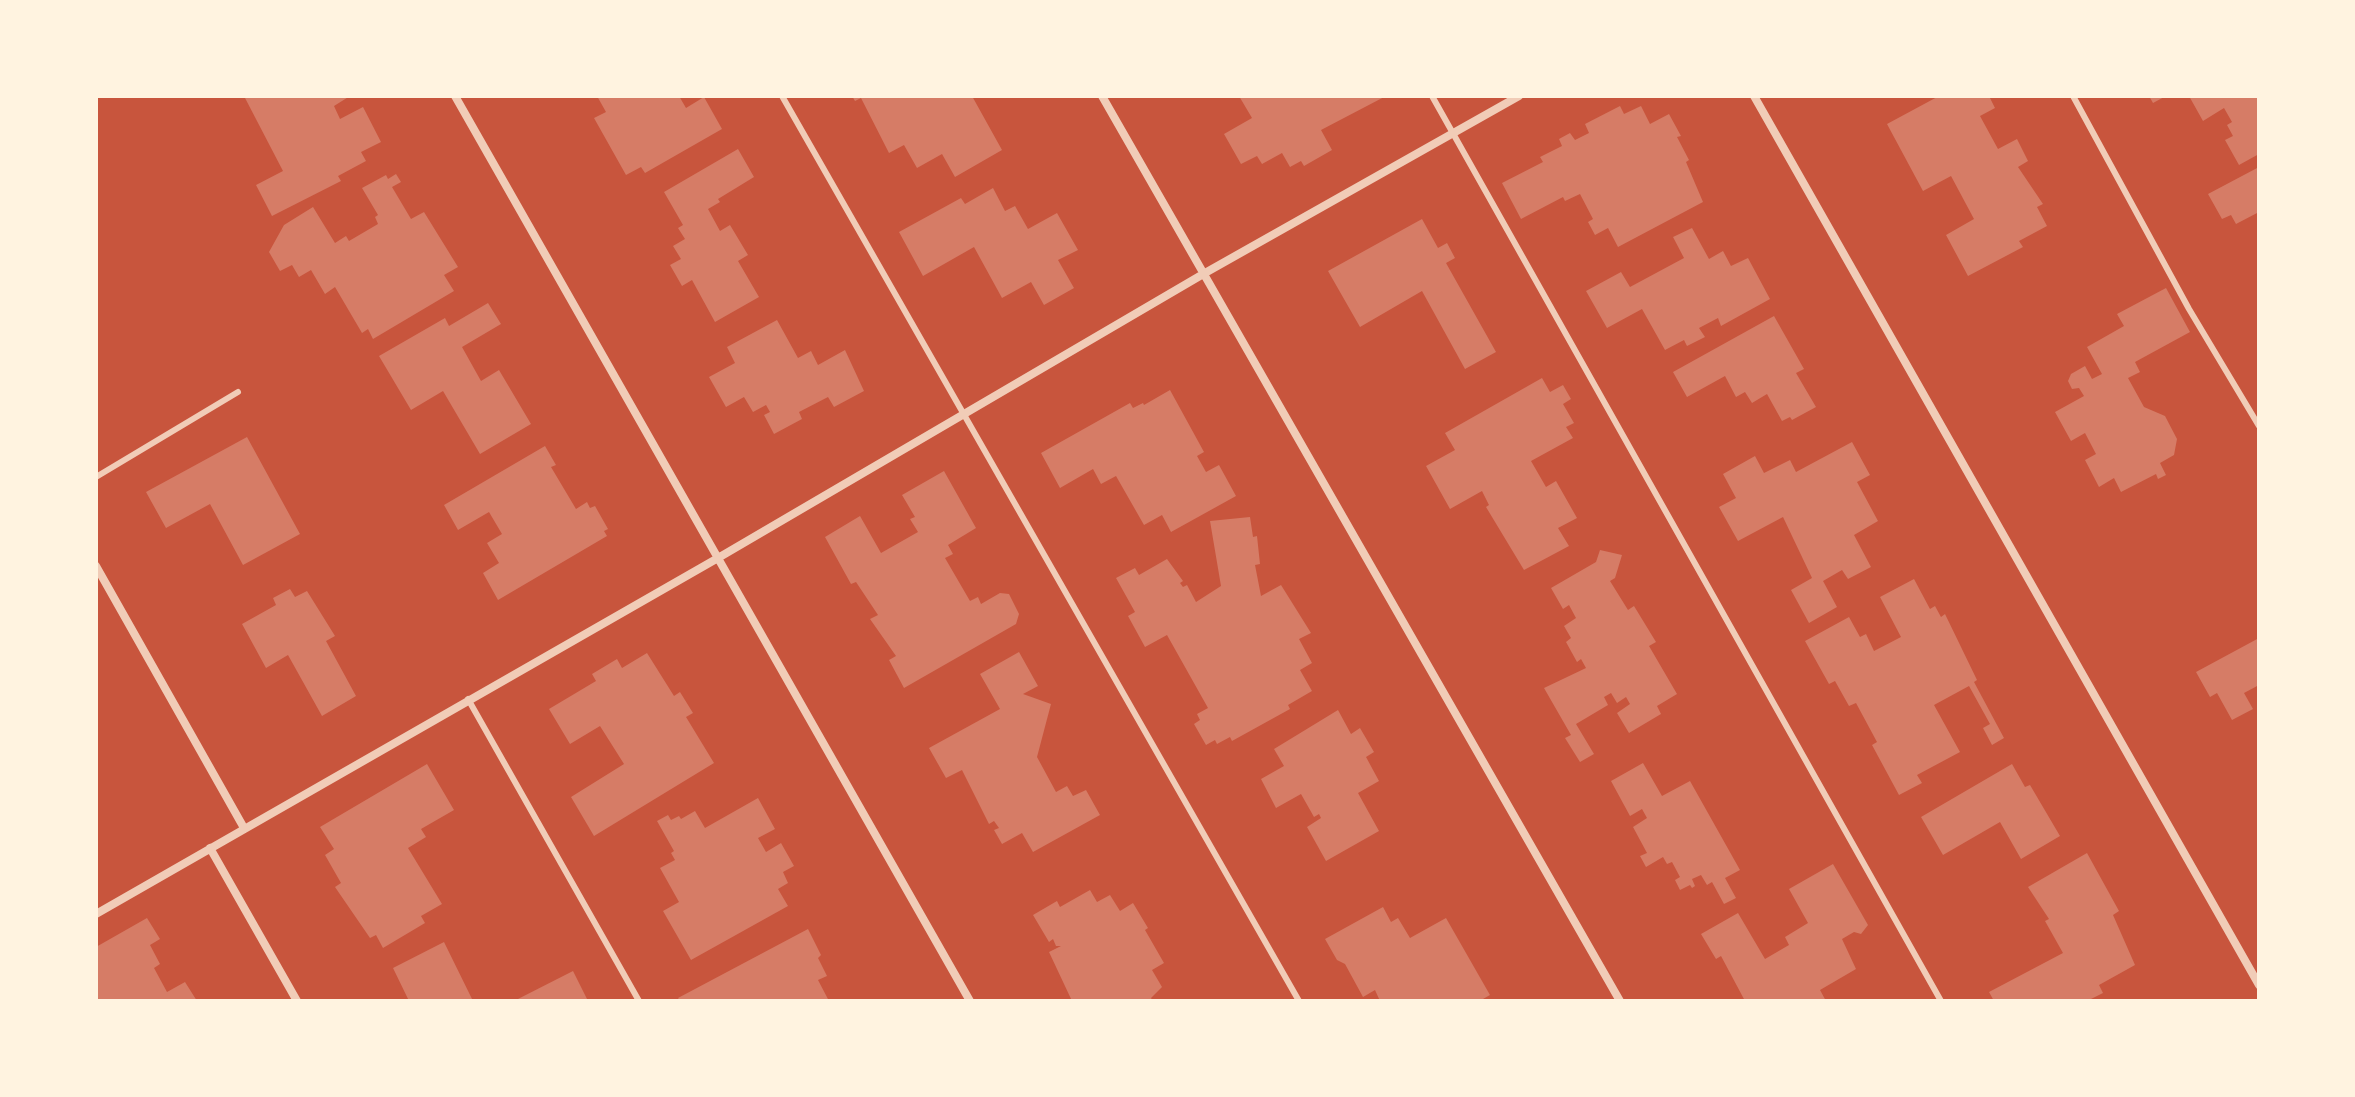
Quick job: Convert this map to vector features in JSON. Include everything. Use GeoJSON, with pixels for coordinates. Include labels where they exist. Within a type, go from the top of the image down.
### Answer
{"type":"FeatureCollection","features":[{"type":"Feature","properties":{"kind":"street"},"geometry":{"type":"LineString","coordinates":[[455,96],[970,1001]]}},
{"type":"Feature","properties":{"kind":"street"},"geometry":{"type":"LineString","coordinates":[[1102,96],[1620,1001]]}},
{"type":"Feature","properties":{"kind":"street"},"geometry":{"type":"LineString","coordinates":[[96,914],[718,558],[1205,273],[1519,96]]}},
{"type":"Feature","properties":{"kind":"street"},"geometry":{"type":"LineString","coordinates":[[1754,96],[2259,985]]}},
{"type":"Feature","properties":{"kind":"street"},"geometry":{"type":"LineString","coordinates":[[96,566],[244,828]]}},
{"type":"Feature","properties":{"kind":"street"},"geometry":{"type":"LineString","coordinates":[[210,848],[297,1001]]}},
{"type":"Feature","properties":{"kind":"lane"},"geometry":{"type":"LineString","coordinates":[[782,96],[1299,1001]]}},
{"type":"Feature","properties":{"kind":"lane"},"geometry":{"type":"LineString","coordinates":[[1432,96],[1941,1001]]}},
{"type":"Feature","properties":{"kind":"lane"},"geometry":{"type":"LineString","coordinates":[[2073,96],[2189,309],[2259,426]]}},
{"type":"Feature","properties":{"kind":"lane"},"geometry":{"type":"LineString","coordinates":[[96,477],[238,392]]}},
{"type":"Feature","properties":{"kind":"lane"},"geometry":{"type":"LineString","coordinates":[[468,699],[639,1001]]}},
{"type":"Feature","properties":{"kind":"building"},"geometry":{"type":"Polygon","coordinates":[[[244,96],[350,96],[334,106],[340,119],[363,107],[381,142],[361,152],[366,161],[338,176],[341,181],[272,216],[256,185],[283,171],[244,96]]]}},
{"type":"Feature","properties":{"kind":"building"},"geometry":{"type":"Polygon","coordinates":[[[597,96],[679,96],[686,108],[704,97],[722,129],[645,173],[641,167],[626,175],[594,118],[606,112],[597,96]]]}},
{"type":"Feature","properties":{"kind":"building"},"geometry":{"type":"Polygon","coordinates":[[[852,96],[972,96],[1002,150],[955,177],[942,154],[917,168],[904,145],[889,153],[861,98],[855,101],[852,96]]]}},
{"type":"Feature","properties":{"kind":"building"},"geometry":{"type":"Polygon","coordinates":[[[1239,96],[1386,96],[1321,130],[1332,150],[1304,166],[1301,161],[1290,167],[1282,153],[1262,164],[1257,156],[1241,164],[1224,134],[1252,118],[1239,96]]]}},
{"type":"Feature","properties":{"kind":"building"},"geometry":{"type":"Polygon","coordinates":[[[1939,96],[1989,96],[1995,108],[1980,116],[1998,149],[2017,139],[2028,161],[2018,167],[2043,204],[2037,207],[2047,226],[2019,241],[2023,247],[1968,276],[1946,235],[1974,219],[1951,176],[1923,191],[1887,124],[1939,96]]]}},
{"type":"Feature","properties":{"kind":"building"},"geometry":{"type":"Polygon","coordinates":[[[2149,96],[2166,96],[2153,103],[2149,96]]]}},
{"type":"Feature","properties":{"kind":"building"},"geometry":{"type":"Polygon","coordinates":[[[2189,96],[2259,96],[2259,154],[2239,165],[2225,140],[2233,136],[2227,125],[2232,122],[2224,108],[2203,121],[2189,96]]]}},
{"type":"Feature","properties":{"kind":"building"},"geometry":{"type":"Polygon","coordinates":[[[1620,106],[1624,114],[1641,106],[1650,124],[1669,114],[1681,136],[1677,137],[1689,160],[1686,162],[1703,202],[1618,247],[1608,228],[1595,235],[1588,222],[1593,219],[1580,194],[1565,201],[1563,197],[1521,219],[1502,183],[1543,162],[1540,157],[1562,146],[1559,139],[1570,133],[1575,140],[1589,133],[1585,124],[1620,106]]]}},
{"type":"Feature","properties":{"kind":"building"},"geometry":{"type":"Polygon","coordinates":[[[738,149],[754,177],[718,199],[720,202],[708,209],[720,231],[730,225],[748,255],[738,261],[759,297],[715,322],[692,280],[682,286],[670,265],[681,259],[673,246],[685,239],[678,228],[683,225],[664,192],[738,149]]]}},
{"type":"Feature","properties":{"kind":"building"},"geometry":{"type":"Polygon","coordinates":[[[2259,167],[2259,212],[2236,224],[2231,215],[2222,219],[2208,194],[2259,167]]]}},
{"type":"Feature","properties":{"kind":"building"},"geometry":{"type":"Polygon","coordinates":[[[396,174],[401,182],[392,187],[411,219],[424,212],[458,267],[444,275],[454,291],[373,339],[368,329],[362,333],[335,287],[325,294],[311,270],[299,277],[292,265],[280,271],[269,252],[284,225],[313,207],[335,243],[346,236],[349,241],[378,224],[375,217],[378,215],[362,188],[386,175],[388,179],[396,174]]]}},
{"type":"Feature","properties":{"kind":"building"},"geometry":{"type":"Polygon","coordinates":[[[993,188],[1005,211],[1015,206],[1028,229],[1057,213],[1078,250],[1058,260],[1074,288],[1044,305],[1031,282],[1002,298],[974,247],[923,276],[899,232],[961,198],[965,204],[993,188]]]}},
{"type":"Feature","properties":{"kind":"building"},"geometry":{"type":"Polygon","coordinates":[[[1422,219],[1438,248],[1447,243],[1455,258],[1446,263],[1496,352],[1465,369],[1422,291],[1360,327],[1328,271],[1422,219]]]}},
{"type":"Feature","properties":{"kind":"building"},"geometry":{"type":"Polygon","coordinates":[[[1692,228],[1709,259],[1723,251],[1731,266],[1748,258],[1770,299],[1721,326],[1718,318],[1699,328],[1705,337],[1687,346],[1684,340],[1665,350],[1642,309],[1607,328],[1586,291],[1621,272],[1630,287],[1684,258],[1673,237],[1692,228]]]}},
{"type":"Feature","properties":{"kind":"building"},"geometry":{"type":"Polygon","coordinates":[[[2166,288],[2190,332],[2135,362],[2140,372],[2128,378],[2144,407],[2165,416],[2177,439],[2174,455],[2160,463],[2166,475],[2158,479],[2156,474],[2121,492],[2114,478],[2099,487],[2085,460],[2096,454],[2085,433],[2071,441],[2055,412],[2084,396],[2079,388],[2072,389],[2068,381],[2071,374],[2085,366],[2092,379],[2102,374],[2087,347],[2124,326],[2117,314],[2166,288]]]}},
{"type":"Feature","properties":{"kind":"building"},"geometry":{"type":"Polygon","coordinates":[[[488,303],[501,324],[462,347],[481,381],[499,370],[531,424],[480,454],[443,391],[411,410],[379,356],[445,318],[449,326],[488,303]]]}},
{"type":"Feature","properties":{"kind":"building"},"geometry":{"type":"Polygon","coordinates":[[[1774,316],[1804,369],[1796,373],[1816,407],[1792,420],[1790,417],[1782,421],[1767,394],[1752,403],[1745,392],[1736,397],[1725,376],[1687,397],[1673,372],[1774,316]]]}},
{"type":"Feature","properties":{"kind":"building"},"geometry":{"type":"Polygon","coordinates":[[[777,320],[798,358],[811,351],[818,365],[845,350],[864,391],[834,407],[828,397],[799,412],[802,419],[774,434],[764,415],[770,412],[766,405],[753,412],[744,397],[726,407],[709,377],[735,363],[727,347],[777,320]]]}},
{"type":"Feature","properties":{"kind":"building"},"geometry":{"type":"Polygon","coordinates":[[[1542,378],[1550,392],[1563,385],[1571,399],[1563,404],[1574,423],[1566,427],[1573,438],[1531,461],[1546,487],[1556,481],[1577,518],[1558,528],[1569,546],[1524,570],[1486,507],[1489,505],[1482,491],[1450,509],[1426,466],[1455,450],[1445,433],[1542,378]]]}},
{"type":"Feature","properties":{"kind":"building"},"geometry":{"type":"Polygon","coordinates":[[[1170,390],[1204,452],[1197,456],[1206,472],[1219,465],[1236,496],[1171,532],[1162,515],[1144,525],[1116,476],[1101,484],[1093,469],[1060,488],[1041,453],[1130,403],[1133,408],[1144,405],[1170,390]]]}},
{"type":"Feature","properties":{"kind":"building"},"geometry":{"type":"Polygon","coordinates":[[[247,437],[300,534],[243,565],[210,504],[166,528],[146,492],[247,437]]]}},
{"type":"Feature","properties":{"kind":"building"},"geometry":{"type":"Polygon","coordinates":[[[1852,442],[1870,475],[1857,482],[1878,521],[1854,535],[1871,567],[1848,579],[1842,570],[1823,581],[1837,607],[1809,623],[1791,590],[1812,578],[1783,517],[1738,541],[1719,507],[1736,498],[1723,474],[1755,456],[1764,473],[1790,460],[1796,472],[1852,442]]]}},
{"type":"Feature","properties":{"kind":"building"},"geometry":{"type":"Polygon","coordinates":[[[545,446],[556,465],[551,467],[576,509],[587,502],[590,508],[595,506],[608,529],[604,531],[607,536],[498,600],[483,573],[499,563],[487,543],[502,534],[489,512],[458,530],[444,505],[545,446]]]}},
{"type":"Feature","properties":{"kind":"building"},"geometry":{"type":"Polygon","coordinates":[[[944,471],[976,528],[948,545],[953,554],[945,558],[970,601],[978,597],[981,604],[1000,593],[1009,594],[1019,614],[1016,624],[904,688],[889,660],[896,656],[870,619],[878,615],[856,582],[851,584],[825,537],[860,516],[881,553],[918,532],[910,519],[915,517],[902,495],[944,471]]]}},
{"type":"Feature","properties":{"kind":"building"},"geometry":{"type":"Polygon","coordinates":[[[1250,517],[1253,537],[1257,536],[1260,564],[1255,565],[1261,596],[1281,585],[1311,633],[1299,639],[1312,663],[1300,670],[1312,691],[1288,705],[1290,709],[1232,741],[1230,737],[1217,744],[1215,740],[1206,745],[1194,724],[1200,720],[1197,714],[1208,708],[1167,635],[1145,647],[1128,616],[1135,612],[1116,578],[1135,568],[1139,575],[1167,559],[1183,581],[1180,583],[1183,587],[1187,585],[1196,602],[1221,586],[1210,521],[1250,517]]]}},
{"type":"Feature","properties":{"kind":"building"},"geometry":{"type":"Polygon","coordinates":[[[1600,550],[1622,555],[1615,578],[1610,581],[1628,610],[1634,606],[1656,642],[1649,646],[1677,694],[1657,706],[1661,714],[1629,733],[1617,713],[1630,704],[1626,697],[1617,703],[1611,693],[1604,697],[1608,705],[1576,724],[1594,754],[1580,762],[1565,738],[1571,735],[1544,688],[1586,668],[1581,659],[1577,662],[1566,642],[1571,638],[1564,626],[1576,618],[1569,605],[1563,609],[1551,588],[1596,562],[1600,550]]]}},
{"type":"Feature","properties":{"kind":"building"},"geometry":{"type":"Polygon","coordinates":[[[1914,579],[1930,609],[1935,606],[1941,617],[1945,614],[1977,680],[1974,682],[2004,738],[1992,745],[1983,728],[1990,724],[1969,686],[1934,705],[1960,752],[1917,775],[1922,783],[1899,795],[1872,745],[1877,742],[1856,703],[1849,706],[1835,681],[1829,684],[1805,641],[1849,617],[1860,637],[1866,634],[1874,651],[1901,637],[1880,597],[1914,579]]]}},
{"type":"Feature","properties":{"kind":"building"},"geometry":{"type":"Polygon","coordinates":[[[290,589],[295,597],[307,591],[335,636],[326,641],[356,696],[322,716],[288,655],[266,668],[242,624],[276,605],[273,598],[290,589]]]}},
{"type":"Feature","properties":{"kind":"building"},"geometry":{"type":"Polygon","coordinates":[[[2259,638],[2259,685],[2244,693],[2253,709],[2232,720],[2217,693],[2210,697],[2196,672],[2259,638]]]}},
{"type":"Feature","properties":{"kind":"building"},"geometry":{"type":"Polygon","coordinates":[[[1019,652],[1038,686],[1023,694],[1051,704],[1037,757],[1056,792],[1067,786],[1073,796],[1086,790],[1100,815],[1033,852],[1022,833],[1002,844],[994,830],[999,828],[994,821],[989,824],[962,770],[946,778],[929,748],[1000,709],[980,674],[1019,652]]]}},
{"type":"Feature","properties":{"kind":"building"},"geometry":{"type":"Polygon","coordinates":[[[647,653],[674,696],[680,692],[693,713],[686,717],[714,763],[594,836],[571,797],[624,764],[600,726],[570,744],[549,709],[596,681],[592,674],[617,659],[622,668],[647,653]]]}},
{"type":"Feature","properties":{"kind":"building"},"geometry":{"type":"Polygon","coordinates":[[[1338,710],[1351,734],[1360,728],[1374,752],[1366,757],[1379,781],[1358,793],[1379,831],[1326,861],[1307,827],[1321,818],[1319,814],[1314,817],[1301,794],[1276,808],[1261,779],[1284,766],[1274,749],[1338,710]]]}},
{"type":"Feature","properties":{"kind":"building"},"geometry":{"type":"Polygon","coordinates":[[[1643,763],[1662,796],[1690,781],[1740,870],[1725,878],[1736,898],[1724,904],[1712,882],[1707,885],[1701,875],[1692,879],[1695,886],[1680,890],[1675,880],[1680,877],[1672,862],[1667,864],[1663,857],[1646,867],[1640,856],[1647,853],[1633,827],[1647,818],[1642,809],[1630,816],[1611,781],[1643,763]]]}},
{"type":"Feature","properties":{"kind":"building"},"geometry":{"type":"Polygon","coordinates":[[[427,764],[454,810],[421,829],[426,837],[408,848],[442,904],[421,916],[425,923],[383,948],[376,935],[370,938],[335,887],[341,883],[325,855],[334,849],[320,827],[427,764]]]}},
{"type":"Feature","properties":{"kind":"building"},"geometry":{"type":"Polygon","coordinates":[[[2012,764],[2025,787],[2030,785],[2060,836],[2021,859],[2000,822],[1943,855],[1921,817],[2012,764]]]}},
{"type":"Feature","properties":{"kind":"building"},"geometry":{"type":"Polygon","coordinates":[[[758,798],[775,829],[758,838],[766,852],[781,843],[794,866],[783,872],[788,883],[778,889],[788,906],[691,960],[663,911],[679,902],[660,868],[675,860],[671,853],[674,851],[657,821],[668,815],[671,820],[679,816],[681,819],[695,811],[705,828],[758,798]]]}},
{"type":"Feature","properties":{"kind":"building"},"geometry":{"type":"Polygon","coordinates":[[[2087,853],[2119,911],[2113,915],[2135,965],[2099,985],[2103,993],[2087,1001],[1994,1001],[1989,992],[2063,953],[2045,921],[2049,919],[2028,887],[2087,853]]]}},
{"type":"Feature","properties":{"kind":"building"},"geometry":{"type":"Polygon","coordinates":[[[1833,864],[1868,925],[1861,934],[1854,932],[1842,939],[1856,969],[1820,990],[1826,1001],[1745,1001],[1721,956],[1716,959],[1701,934],[1738,913],[1765,959],[1789,945],[1785,937],[1808,923],[1789,889],[1833,864]]]}},
{"type":"Feature","properties":{"kind":"building"},"geometry":{"type":"Polygon","coordinates":[[[1090,890],[1097,902],[1110,895],[1120,911],[1133,903],[1148,928],[1145,930],[1164,963],[1152,970],[1162,987],[1151,998],[1153,1001],[1072,1001],[1049,952],[1061,946],[1056,946],[1053,939],[1049,942],[1033,915],[1057,901],[1060,907],[1090,890]]]}},
{"type":"Feature","properties":{"kind":"building"},"geometry":{"type":"Polygon","coordinates":[[[1383,907],[1391,922],[1398,918],[1410,938],[1446,918],[1490,995],[1484,1001],[1380,1001],[1375,990],[1363,997],[1345,964],[1337,960],[1325,939],[1383,907]]]}},
{"type":"Feature","properties":{"kind":"building"},"geometry":{"type":"Polygon","coordinates":[[[147,918],[160,939],[150,945],[160,964],[154,968],[167,992],[185,982],[197,1001],[96,1001],[96,947],[147,918]]]}},
{"type":"Feature","properties":{"kind":"building"},"geometry":{"type":"Polygon","coordinates":[[[808,929],[821,955],[818,958],[827,976],[818,980],[829,1001],[680,1001],[678,998],[808,929]]]}},
{"type":"Feature","properties":{"kind":"building"},"geometry":{"type":"Polygon","coordinates":[[[444,942],[473,1001],[409,1001],[393,968],[444,942]]]}},
{"type":"Feature","properties":{"kind":"building"},"geometry":{"type":"Polygon","coordinates":[[[573,971],[588,1001],[514,1001],[573,971]]]}}]}
